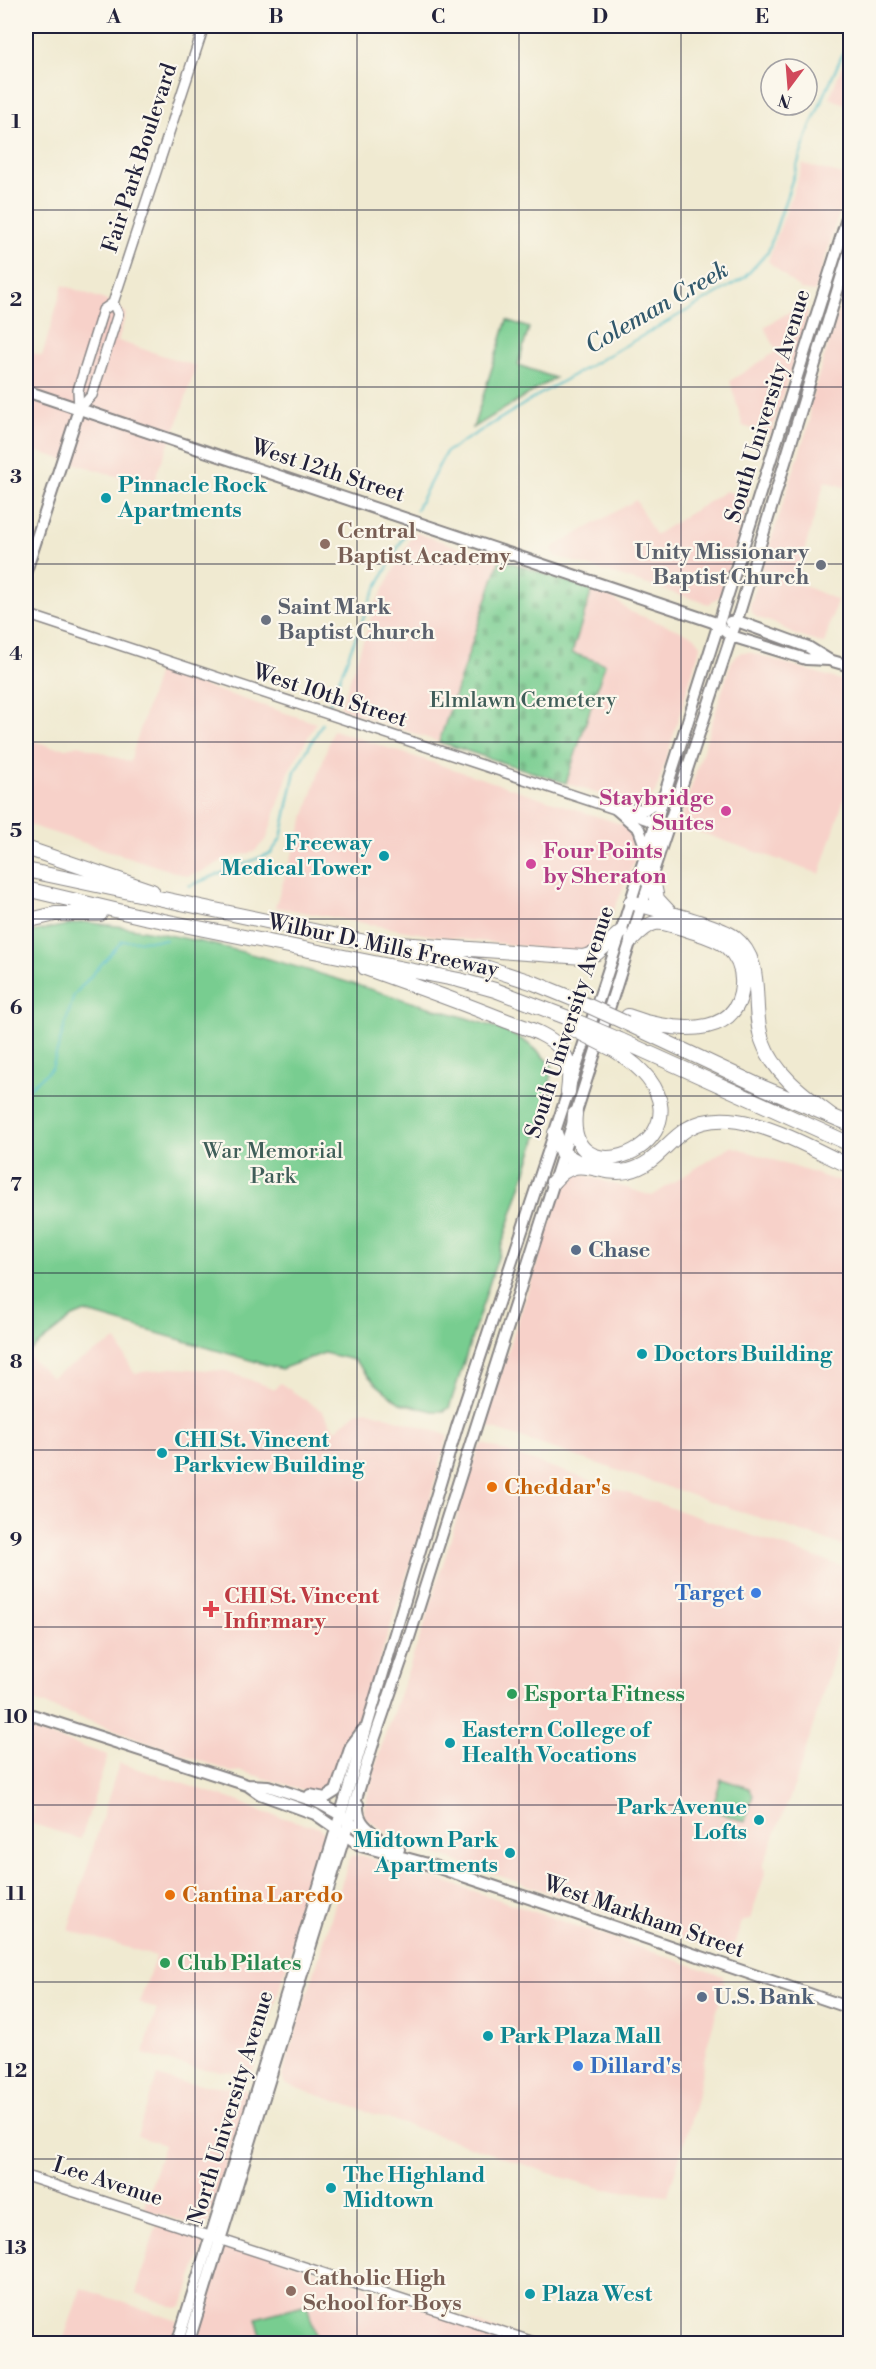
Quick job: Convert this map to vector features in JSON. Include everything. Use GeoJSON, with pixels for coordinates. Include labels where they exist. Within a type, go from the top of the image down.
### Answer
{"type":"FeatureCollection","features":[{"type":"Feature","properties":{"kind":"highway"},"geometry":{"type":"LineString","coordinates":[[26,848],[141,886],[176,902]]}},
{"type":"Feature","properties":{"kind":"highway","name":"Wilbur D. Mills Freeway"},"geometry":{"type":"LineString","coordinates":[[26,870],[499,971],[627,1019]]}},
{"type":"Feature","properties":{"kind":"highway"},"geometry":{"type":"LineString","coordinates":[[652,875],[657,899],[674,916]]}},
{"type":"Feature","properties":{"kind":"highway","name":"Wilbur D. Mills Freeway"},"geometry":{"type":"LineString","coordinates":[[26,889],[144,917],[459,980],[526,1002],[618,1046],[850,1144]]}},
{"type":"Feature","properties":{"kind":"highway"},"geometry":{"type":"LineString","coordinates":[[639,900],[674,916],[726,932],[746,950],[754,968],[758,1025],[767,1050],[795,1087],[832,1116]]}},
{"type":"Feature","properties":{"kind":"highway"},"geometry":{"type":"LineString","coordinates":[[26,921],[73,912],[144,917]]}},
{"type":"Feature","properties":{"kind":"highway"},"geometry":{"type":"LineString","coordinates":[[387,946],[405,942],[586,957],[657,922],[711,938],[727,948],[735,957],[741,973],[741,995],[731,1012],[720,1021],[704,1028],[672,1028],[627,1019]]}},
{"type":"Feature","properties":{"kind":"highway"},"geometry":{"type":"LineString","coordinates":[[332,956],[534,1030],[558,1046],[563,1053],[569,1070],[568,1092]]}},
{"type":"Feature","properties":{"kind":"highway"},"geometry":{"type":"LineString","coordinates":[[627,1019],[764,1088],[850,1124]]}},
{"type":"Feature","properties":{"kind":"highway"},"geometry":{"type":"LineString","coordinates":[[575,1114],[574,1127],[579,1140],[586,1149],[599,1157],[616,1158],[629,1155],[651,1138],[659,1116],[657,1094],[638,1067],[618,1046]]}},
{"type":"Feature","properties":{"kind":"highway"},"geometry":{"type":"LineString","coordinates":[[555,1133],[562,1153],[584,1165],[610,1172],[639,1167],[655,1158],[687,1129],[717,1120],[737,1120],[766,1129],[850,1166]]}},
{"type":"Feature","properties":{"kind":"highway"},"geometry":{"type":"LineString","coordinates":[[553,1182],[570,1167],[584,1165]]}},
{"type":"Feature","properties":{"kind":"main road","name":"South University Avenue"},"geometry":{"type":"LineString","coordinates":[[350,1822],[575,1114],[639,900],[647,852],[655,825],[850,209]]}},
{"type":"Feature","properties":{"kind":"main road","name":"South University Avenue"},"geometry":{"type":"LineString","coordinates":[[639,900],[652,875],[736,621],[850,249]]}},
{"type":"Feature","properties":{"kind":"main road","name":"West 12th Street"},"geometry":{"type":"LineString","coordinates":[[26,391],[720,624],[731,636],[806,659],[829,660],[850,666]]}},
{"type":"Feature","properties":{"kind":"main road","name":"Fair Park Boulevard"},"geometry":{"type":"LineString","coordinates":[[26,571],[80,410]]}},
{"type":"Feature","properties":{"kind":"main road","name":"West 12th Street"},"geometry":{"type":"LineString","coordinates":[[720,624],[736,621],[808,646],[829,660]]}},
{"type":"Feature","properties":{"kind":"main road"},"geometry":{"type":"LineString","coordinates":[[617,810],[646,809],[665,795]]}},
{"type":"Feature","properties":{"kind":"main road"},"geometry":{"type":"LineString","coordinates":[[617,810],[639,829],[647,852]]}},
{"type":"Feature","properties":{"kind":"main road","name":"South University Avenue"},"geometry":{"type":"LineString","coordinates":[[339,1814],[455,1433],[568,1092],[627,936]]}},
{"type":"Feature","properties":{"kind":"main road"},"geometry":{"type":"LineString","coordinates":[[494,1315],[506,1294],[520,1287],[514,1278],[514,1268],[520,1236]]}},
{"type":"Feature","properties":{"kind":"main road","name":"West Markham Street"},"geometry":{"type":"LineString","coordinates":[[26,1713],[247,1785],[268,1786],[317,1802],[339,1814],[366,1836],[413,1854],[424,1863]]}},
{"type":"Feature","properties":{"kind":"main road"},"geometry":{"type":"LineString","coordinates":[[268,1786],[280,1786],[319,1797],[330,1795],[336,1791],[351,1746],[367,1726]]}},
{"type":"Feature","properties":{"kind":"main road","name":"West Markham Street"},"geometry":{"type":"LineString","coordinates":[[247,1785],[260,1794],[315,1814],[361,1846],[424,1863],[850,2008]]}},
{"type":"Feature","properties":{"kind":"main road"},"geometry":{"type":"LineString","coordinates":[[359,1788],[358,1817],[365,1827],[393,1847]]}},
{"type":"Feature","properties":{"kind":"main road","name":"North University Avenue"},"geometry":{"type":"LineString","coordinates":[[177,2343],[217,2237],[232,2163],[291,1979],[339,1814]]}},
{"type":"Feature","properties":{"kind":"main road","name":"North University Avenue"},"geometry":{"type":"LineString","coordinates":[[188,2343],[217,2237],[350,1822]]}},
{"type":"Feature","properties":{"kind":"street","name":"Fair Park Boulevard"},"geometry":{"type":"LineString","coordinates":[[80,410],[78,390],[103,310],[113,303],[204,26]]}},
{"type":"Feature","properties":{"kind":"street","name":"Fair Park Boulevard"},"geometry":{"type":"LineString","coordinates":[[80,410],[92,395],[118,314],[113,303]]}},
{"type":"Feature","properties":{"kind":"street","name":"West 10th Street"},"geometry":{"type":"LineString","coordinates":[[26,614],[617,810],[655,825]]}},
{"type":"Feature","properties":{"kind":"street"},"geometry":{"type":"LineString","coordinates":[[639,900],[658,839],[655,825]]}},
{"type":"Feature","properties":{"kind":"street","name":"Lee Avenue"},"geometry":{"type":"LineString","coordinates":[[26,2176],[540,2343]]}},
{"type":"Feature","properties":{"kind":"shaded area"},"geometry":{"type":"Polygon","coordinates":[[[850,47],[850,106],[829,98],[850,47]]]}},
{"type":"Feature","properties":{"kind":"shaded area"},"geometry":{"type":"Polygon","coordinates":[[[803,164],[850,177],[815,292],[801,290],[768,261],[803,164]]]}},
{"type":"Feature","properties":{"kind":"shaded area"},"geometry":{"type":"Polygon","coordinates":[[[850,273],[850,489],[825,481],[795,582],[837,600],[824,644],[795,635],[779,625],[756,617],[750,605],[810,420],[809,406],[850,273]]]}},
{"type":"Feature","properties":{"kind":"shaded area"},"geometry":{"type":"Polygon","coordinates":[[[63,285],[113,303],[126,313],[118,341],[196,366],[177,425],[157,472],[155,488],[26,448],[26,351],[42,356],[63,285]]]}},
{"type":"Feature","properties":{"kind":"shaded area"},"geometry":{"type":"Polygon","coordinates":[[[796,308],[809,311],[771,435],[743,426],[730,381],[777,351],[764,327],[796,308]]]}},
{"type":"Feature","properties":{"kind":"shaded area"},"geometry":{"type":"Polygon","coordinates":[[[726,491],[750,499],[721,595],[709,604],[555,556],[552,548],[636,500],[655,535],[726,491]]]}},
{"type":"Feature","properties":{"kind":"shaded area"},"geometry":{"type":"Polygon","coordinates":[[[414,532],[499,561],[439,742],[340,708],[377,601],[414,532]]]}},
{"type":"Feature","properties":{"kind":"shaded area"},"geometry":{"type":"Polygon","coordinates":[[[592,590],[612,597],[631,612],[694,636],[701,645],[656,792],[650,799],[640,804],[625,803],[566,783],[605,664],[571,653],[592,590]]]}},
{"type":"Feature","properties":{"kind":"shaded area"},"geometry":{"type":"Polygon","coordinates":[[[741,652],[749,652],[850,683],[850,780],[820,874],[679,825],[732,660],[741,652]]]}},
{"type":"Feature","properties":{"kind":"shaded area"},"geometry":{"type":"Polygon","coordinates":[[[158,671],[316,723],[290,769],[267,838],[254,852],[225,859],[206,870],[187,876],[26,824],[26,739],[53,747],[66,748],[79,745],[130,762],[158,671]]]}},
{"type":"Feature","properties":{"kind":"shaded area"},"geometry":{"type":"Polygon","coordinates":[[[333,730],[633,828],[640,848],[598,948],[589,954],[434,936],[275,907],[333,730]]]}},
{"type":"Feature","properties":{"kind":"shaded area"},"geometry":{"type":"Polygon","coordinates":[[[731,1146],[850,1185],[850,1548],[488,1427],[485,1420],[563,1184],[579,1173],[652,1196],[731,1146]]]}},
{"type":"Feature","properties":{"kind":"shaded area","name":"CHI St. Vincent Infirmary"},"geometry":{"type":"Polygon","coordinates":[[[116,1340],[134,1373],[172,1368],[226,1371],[275,1389],[280,1383],[322,1411],[335,1430],[357,1412],[366,1410],[448,1435],[424,1521],[366,1703],[335,1787],[328,1794],[316,1794],[241,1771],[231,1772],[26,1698],[26,1354],[51,1377],[116,1340]]]}},
{"type":"Feature","properties":{"kind":"shaded area"},"geometry":{"type":"Polygon","coordinates":[[[484,1444],[850,1569],[850,1604],[797,1779],[763,1865],[766,1871],[750,1919],[742,1922],[731,1954],[444,1857],[387,1833],[364,1817],[364,1807],[383,1740],[424,1626],[478,1449],[484,1444]]]}},
{"type":"Feature","properties":{"kind":"shaded area"},"geometry":{"type":"Polygon","coordinates":[[[26,1728],[108,1755],[81,1839],[30,1823],[35,1808],[26,1804],[26,1728]]]}},
{"type":"Feature","properties":{"kind":"shaded area"},"geometry":{"type":"Polygon","coordinates":[[[119,1763],[240,1802],[259,1811],[320,1828],[324,1833],[322,1850],[252,2074],[193,2068],[143,2054],[157,2009],[139,2003],[156,1956],[68,1930],[119,1763]]]}},
{"type":"Feature","properties":{"kind":"shaded area","name":"Park Plaza Mall"},"geometry":{"type":"Polygon","coordinates":[[[360,1855],[459,1886],[723,1976],[724,1986],[707,2046],[696,2103],[668,2195],[604,2189],[561,2177],[285,2084],[282,2076],[348,1863],[351,1857],[360,1855]]]}},
{"type":"Feature","properties":{"kind":"shaded area"},"geometry":{"type":"Polygon","coordinates":[[[157,2076],[182,2083],[243,2088],[249,2094],[208,2223],[200,2227],[143,2209],[164,2145],[137,2136],[157,2076]]]}},
{"type":"Feature","properties":{"kind":"shaded area"},"geometry":{"type":"Polygon","coordinates":[[[157,2224],[202,2238],[204,2244],[183,2306],[177,2308],[136,2293],[157,2224]]]}},
{"type":"Feature","properties":{"kind":"shaded area","name":"Catholic High School for Boys"},"geometry":{"type":"Polygon","coordinates":[[[221,2239],[540,2344],[187,2344],[221,2239]]]}},
{"type":"Feature","properties":{"kind":"shaded area"},"geometry":{"type":"Polygon","coordinates":[[[81,2288],[178,2321],[172,2343],[62,2344],[81,2288]]]}},
{"type":"Feature","properties":{"kind":"green space"},"geometry":{"type":"Polygon","coordinates":[[[507,320],[529,328],[518,365],[555,378],[473,428],[507,320]]]}},
{"type":"Feature","properties":{"kind":"green space","name":"Elmlawn Cemetery"},"geometry":{"type":"Polygon","coordinates":[[[500,559],[592,590],[572,653],[605,664],[566,783],[439,742],[500,559]]]}},
{"type":"Feature","properties":{"kind":"green space","name":"War Memorial Park"},"geometry":{"type":"Polygon","coordinates":[[[83,922],[165,934],[246,953],[475,1020],[524,1041],[552,1066],[548,1103],[449,1408],[444,1411],[433,1411],[400,1403],[376,1384],[354,1360],[324,1353],[281,1369],[85,1312],[73,1317],[26,1354],[26,933],[83,922]]]}},
{"type":"Feature","properties":{"kind":"green space"},"geometry":{"type":"Polygon","coordinates":[[[721,1779],[749,1788],[753,1795],[745,1822],[712,1810],[721,1779]]]}},
{"type":"Feature","properties":{"kind":"green space"},"geometry":{"type":"Polygon","coordinates":[[[307,2304],[318,2343],[263,2343],[256,2318],[307,2304]]]}},
{"type":"Feature","properties":{"kind":"waterway","name":"Coleman Creek"},"geometry":{"type":"LineString","coordinates":[[416,510],[446,452],[542,393],[744,278],[768,252],[809,130],[850,37]]}},
{"type":"Feature","properties":{"kind":"waterway","name":"Coleman Creek"},"geometry":{"type":"LineString","coordinates":[[329,705],[372,596],[408,529]]}},
{"type":"Feature","properties":{"kind":"waterway","name":"Coleman Creek"},"geometry":{"type":"LineString","coordinates":[[189,886],[271,853],[281,838],[295,771],[322,724]]}},
{"type":"Feature","properties":{"kind":"waterway","name":"Coleman Creek"},"geometry":{"type":"LineString","coordinates":[[26,1091],[52,1068],[74,995],[122,941],[166,940]]}},
{"type":"Feature","properties":{"kind":"place","name":"Pinnacle Rock Apartments"},"geometry":{"type":"Point","coordinates":[106,498]}},
{"type":"Feature","properties":{"kind":"place","name":"Central Baptist Academy"},"geometry":{"type":"Point","coordinates":[325,544]}},
{"type":"Feature","properties":{"kind":"place","name":"Unity Missionary Baptist Church"},"geometry":{"type":"Point","coordinates":[821,565]}},
{"type":"Feature","properties":{"kind":"place","name":"Saint Mark Baptist Church"},"geometry":{"type":"Point","coordinates":[266,620]}},
{"type":"Feature","properties":{"kind":"place","name":"Staybridge Suites"},"geometry":{"type":"Point","coordinates":[726,811]}},
{"type":"Feature","properties":{"kind":"place","name":"Freeway Medical Tower"},"geometry":{"type":"Point","coordinates":[384,856]}},
{"type":"Feature","properties":{"kind":"place","name":"Four Points by Sheraton"},"geometry":{"type":"Point","coordinates":[531,864]}},
{"type":"Feature","properties":{"kind":"place","name":"Chase"},"geometry":{"type":"Point","coordinates":[576,1250]}},
{"type":"Feature","properties":{"kind":"place","name":"Doctors Building"},"geometry":{"type":"Point","coordinates":[642,1354]}},
{"type":"Feature","properties":{"kind":"place","name":"CHI St. Vincent Parkview Building"},"geometry":{"type":"Point","coordinates":[162,1453]}},
{"type":"Feature","properties":{"kind":"place","name":"Cheddar's"},"geometry":{"type":"Point","coordinates":[492,1487]}},
{"type":"Feature","properties":{"kind":"place","name":"Target"},"geometry":{"type":"Point","coordinates":[756,1593]}},
{"type":"Feature","properties":{"kind":"place","name":"CHI St. Vincent Infirmary"},"geometry":{"type":"Point","coordinates":[211,1609]}},
{"type":"Feature","properties":{"kind":"place","name":"Esporta Fitness"},"geometry":{"type":"Point","coordinates":[512,1694]}},
{"type":"Feature","properties":{"kind":"place","name":"Eastern College of Health Vocations"},"geometry":{"type":"Point","coordinates":[450,1743]}},
{"type":"Feature","properties":{"kind":"place","name":"Park Avenue Lofts"},"geometry":{"type":"Point","coordinates":[759,1820]}},
{"type":"Feature","properties":{"kind":"place","name":"Midtown Park Apartments"},"geometry":{"type":"Point","coordinates":[510,1853]}},
{"type":"Feature","properties":{"kind":"place","name":"Cantina Laredo"},"geometry":{"type":"Point","coordinates":[170,1895]}},
{"type":"Feature","properties":{"kind":"place","name":"Club Pilates"},"geometry":{"type":"Point","coordinates":[165,1963]}},
{"type":"Feature","properties":{"kind":"place","name":"U.S. Bank"},"geometry":{"type":"Point","coordinates":[702,1997]}},
{"type":"Feature","properties":{"kind":"place","name":"Park Plaza Mall"},"geometry":{"type":"Point","coordinates":[488,2036]}},
{"type":"Feature","properties":{"kind":"place","name":"Dillard's"},"geometry":{"type":"Point","coordinates":[578,2066]}},
{"type":"Feature","properties":{"kind":"place","name":"The Highland Midtown"},"geometry":{"type":"Point","coordinates":[331,2188]}},
{"type":"Feature","properties":{"kind":"place","name":"Catholic High School for Boys"},"geometry":{"type":"Point","coordinates":[291,2291]}},
{"type":"Feature","properties":{"kind":"place","name":"Plaza West"},"geometry":{"type":"Point","coordinates":[530,2294]}}]}
